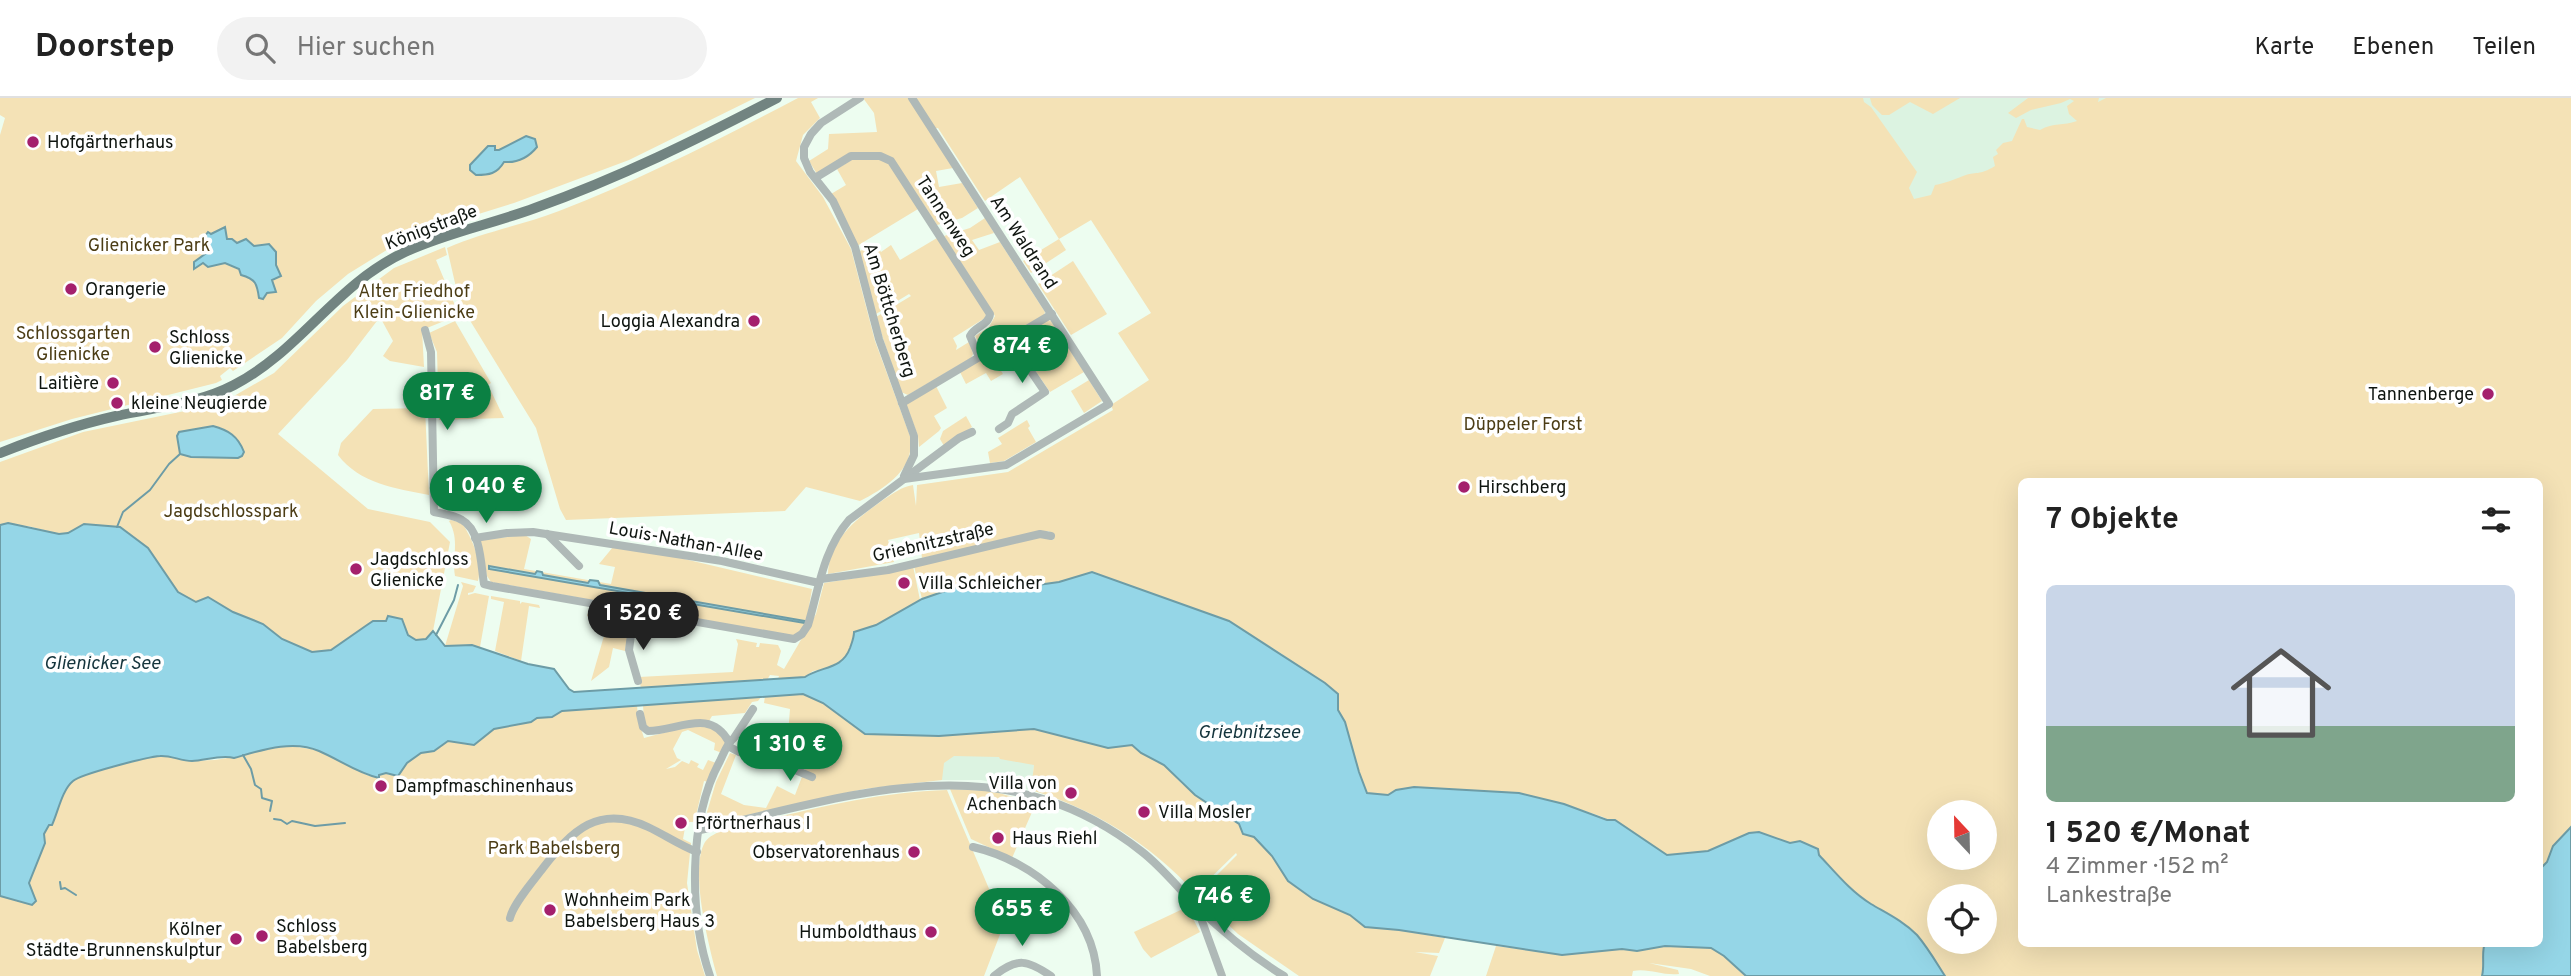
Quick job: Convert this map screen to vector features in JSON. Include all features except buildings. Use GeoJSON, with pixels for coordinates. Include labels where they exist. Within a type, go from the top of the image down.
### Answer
{"type":"FeatureCollection","features":[{"type":"Feature","properties":{"kind":"main road","name":"Königstraße"},"geometry":{"type":"LineString","coordinates":[[0,453],[75,427],[176,405],[222,391],[249,377],[279,356],[350,287],[392,258],[425,243],[535,208],[613,178],[663,156],[777,98]]}},
{"type":"Feature","properties":{"kind":"street","name":"Am Böttcherberg"},"geometry":{"type":"LineString","coordinates":[[859,98],[821,123],[808,138],[804,147],[804,159],[833,201],[855,247],[879,339],[914,436],[912,461],[901,480]]}},
{"type":"Feature","properties":{"kind":"street","name":"Am Waldrand"},"geometry":{"type":"LineString","coordinates":[[901,480],[1006,466],[1109,404],[912,98]]}},
{"type":"Feature","properties":{"kind":"street","name":"Tannenweg"},"geometry":{"type":"LineString","coordinates":[[816,178],[851,156],[880,156],[889,159],[990,313],[989,318],[970,336],[979,357]]}},
{"type":"Feature","properties":{"kind":"street"},"geometry":{"type":"LineString","coordinates":[[902,403],[1052,313]]}},
{"type":"Feature","properties":{"kind":"street"},"geometry":{"type":"LineString","coordinates":[[425,330],[431,352],[434,512],[461,519],[469,526],[475,538],[484,584],[634,612],[794,639],[802,634],[808,625],[828,553],[842,528],[863,507],[959,438],[972,432]]}},
{"type":"Feature","properties":{"kind":"street"},"geometry":{"type":"LineString","coordinates":[[999,429],[1009,423],[1012,415],[1045,392],[1028,367],[1014,336]]}},
{"type":"Feature","properties":{"kind":"street","name":"Louis-Nathan-Allee"},"geometry":{"type":"LineString","coordinates":[[475,538],[516,533],[547,534],[722,561],[820,581]]}},
{"type":"Feature","properties":{"kind":"street"},"geometry":{"type":"LineString","coordinates":[[547,534],[579,566]]}},
{"type":"Feature","properties":{"kind":"street","name":"Griebnitzstraße"},"geometry":{"type":"LineString","coordinates":[[820,581],[888,569],[1040,534],[1051,536]]}},
{"type":"Feature","properties":{"kind":"street"},"geometry":{"type":"LineString","coordinates":[[634,612],[629,650],[638,681]]}},
{"type":"Feature","properties":{"kind":"street"},"geometry":{"type":"LineString","coordinates":[[710,976],[697,922],[694,878],[699,830],[710,783],[729,744],[753,709]]}},
{"type":"Feature","properties":{"kind":"street"},"geometry":{"type":"LineString","coordinates":[[640,714],[643,727],[648,731],[705,722],[720,730],[729,744],[739,752],[812,777]]}},
{"type":"Feature","properties":{"kind":"street"},"geometry":{"type":"LineString","coordinates":[[699,830],[903,787],[947,784],[998,788],[1048,801],[1092,819],[1117,834],[1160,867],[1197,906],[1241,945],[1284,976]]}},
{"type":"Feature","properties":{"kind":"street"},"geometry":{"type":"LineString","coordinates":[[510,918],[518,903],[569,836],[594,822],[616,817],[647,827],[697,852]]}},
{"type":"Feature","properties":{"kind":"street"},"geometry":{"type":"LineString","coordinates":[[973,847],[1011,860],[1036,876],[1064,900],[1089,938],[1097,976]]}},
{"type":"Feature","properties":{"kind":"street"},"geometry":{"type":"LineString","coordinates":[[1197,906],[1222,976]]}},
{"type":"Feature","properties":{"kind":"street"},"geometry":{"type":"LineString","coordinates":[[994,976],[1008,966],[1023,963],[1033,964],[1051,976]]}},
{"type":"Feature","properties":{"kind":"shaded area"},"geometry":{"type":"Polygon","coordinates":[[[1837,98],[2116,98],[2094,114],[1912,211],[1837,98]]]}},
{"type":"Feature","properties":{"kind":"shaded area"},"geometry":{"type":"Polygon","coordinates":[[[930,751],[1035,757],[1031,790],[981,780],[930,780],[930,751]]]}},
{"type":"Feature","properties":{"kind":"green space","name":"Glienicker Park"},"geometry":{"type":"Polygon","coordinates":[[[0,98],[755,98],[629,160],[514,203],[411,235],[348,274],[316,301],[282,338],[233,371],[230,368],[220,376],[222,380],[216,383],[72,419],[0,442],[0,135],[5,118],[0,115],[0,98]]]}},
{"type":"Feature","properties":{"kind":"green space"},"geometry":{"type":"Polygon","coordinates":[[[798,98],[818,98],[811,102],[820,118],[803,135],[796,161],[823,197],[851,249],[875,341],[910,436],[911,448],[903,468],[879,490],[860,501],[806,487],[785,511],[566,520],[560,509],[536,428],[466,314],[447,248],[590,199],[651,172],[798,98]]]}},
{"type":"Feature","properties":{"kind":"green space","name":"Düppeler Forst"},"geometry":{"type":"Polygon","coordinates":[[[863,98],[1863,98],[1917,172],[1909,188],[1914,199],[1931,195],[1935,185],[1995,166],[1993,157],[1998,154],[1996,150],[2003,143],[2012,141],[2022,119],[2027,127],[2040,130],[2077,121],[2069,114],[2067,106],[2074,101],[2070,99],[2031,110],[2016,118],[2008,113],[2028,98],[2099,98],[2098,102],[2106,98],[2571,98],[2571,827],[2553,846],[2543,866],[2543,478],[2018,478],[2018,947],[2484,947],[2482,976],[1945,976],[1931,954],[1997,954],[1997,884],[1927,884],[1927,949],[1913,931],[1857,894],[1819,855],[1817,849],[1759,832],[1749,833],[1708,851],[1667,855],[1603,817],[1519,793],[1414,787],[1396,790],[1388,795],[1367,793],[1345,722],[1338,710],[1338,694],[1229,621],[1092,572],[1059,582],[1023,587],[974,581],[922,599],[914,566],[1040,537],[1054,540],[1049,531],[922,558],[919,533],[888,540],[894,562],[828,574],[833,551],[846,531],[864,514],[894,493],[913,485],[916,506],[917,485],[1008,472],[1113,410],[1111,405],[1149,380],[1118,333],[1151,313],[1091,220],[1059,239],[1020,177],[985,201],[938,128],[928,129],[953,168],[936,171],[939,187],[962,183],[978,208],[962,218],[937,225],[894,160],[851,154],[817,174],[809,161],[828,149],[829,134],[877,132],[874,113],[863,98]]]}},
{"type":"Feature","properties":{"kind":"green space"},"geometry":{"type":"Polygon","coordinates":[[[1870,98],[1960,98],[1933,114],[1910,102],[1889,115],[1882,115],[1872,105],[1870,98]]]}},
{"type":"Feature","properties":{"kind":"green space"},"geometry":{"type":"Polygon","coordinates":[[[853,159],[888,161],[918,209],[857,246],[831,194],[846,185],[837,169],[853,159]]]}},
{"type":"Feature","properties":{"kind":"green space"},"geometry":{"type":"Polygon","coordinates":[[[985,218],[994,233],[972,240],[979,250],[1000,242],[1045,312],[983,350],[975,336],[989,327],[995,316],[944,236],[970,228],[985,218]]]}},
{"type":"Feature","properties":{"kind":"green space"},"geometry":{"type":"Polygon","coordinates":[[[937,238],[986,314],[985,318],[953,338],[956,350],[969,342],[973,354],[971,358],[908,395],[901,392],[876,317],[911,296],[909,294],[876,314],[859,251],[877,246],[881,252],[891,245],[900,260],[937,238]]]}},
{"type":"Feature","properties":{"kind":"green space"},"geometry":{"type":"Polygon","coordinates":[[[1059,239],[1066,250],[1031,273],[1023,261],[1059,239]]]}},
{"type":"Feature","properties":{"kind":"green space","name":"Jagdschlosspark"},"geometry":{"type":"Polygon","coordinates":[[[445,247],[447,255],[436,260],[459,315],[422,330],[424,367],[390,361],[383,356],[393,341],[380,317],[347,360],[278,434],[368,509],[430,522],[450,542],[433,631],[426,639],[417,640],[410,637],[404,622],[374,621],[331,650],[312,652],[282,639],[261,623],[233,612],[208,597],[196,602],[178,592],[148,548],[120,527],[84,524],[68,533],[59,534],[28,526],[0,525],[0,462],[83,432],[209,406],[234,396],[274,373],[343,306],[394,268],[445,247]]]}},
{"type":"Feature","properties":{"kind":"green space"},"geometry":{"type":"Polygon","coordinates":[[[1073,261],[1107,314],[1071,335],[1038,284],[1073,261]]]}},
{"type":"Feature","properties":{"kind":"green space"},"geometry":{"type":"Polygon","coordinates":[[[1048,320],[1084,372],[1050,392],[1030,363],[1020,336],[1048,320]]]}},
{"type":"Feature","properties":{"kind":"green space"},"geometry":{"type":"Polygon","coordinates":[[[455,321],[491,383],[488,385],[504,418],[439,420],[437,352],[429,333],[455,321]]]}},
{"type":"Feature","properties":{"kind":"green space"},"geometry":{"type":"Polygon","coordinates":[[[998,349],[1005,362],[998,366],[1003,374],[991,381],[986,373],[966,384],[960,372],[998,349]]]}},
{"type":"Feature","properties":{"kind":"green space"},"geometry":{"type":"Polygon","coordinates":[[[1089,380],[1102,401],[1084,413],[1071,391],[1089,380]]]}},
{"type":"Feature","properties":{"kind":"green space"},"geometry":{"type":"Polygon","coordinates":[[[936,386],[947,408],[934,416],[941,428],[939,431],[919,447],[918,436],[906,404],[936,386]]]}},
{"type":"Feature","properties":{"kind":"green space"},"geometry":{"type":"Polygon","coordinates":[[[425,408],[429,495],[367,479],[338,455],[341,443],[373,409],[425,408]]]}},
{"type":"Feature","properties":{"kind":"green space"},"geometry":{"type":"Polygon","coordinates":[[[966,416],[972,427],[944,446],[940,439],[943,431],[966,416]]]}},
{"type":"Feature","properties":{"kind":"green space"},"geometry":{"type":"Polygon","coordinates":[[[1027,420],[1030,426],[1028,428],[1036,442],[1004,461],[990,463],[988,452],[1002,444],[998,438],[1027,420]]]}},
{"type":"Feature","properties":{"kind":"green space"},"geometry":{"type":"Polygon","coordinates":[[[449,521],[462,523],[473,543],[479,566],[478,581],[455,576],[455,541],[449,521]]]}},
{"type":"Feature","properties":{"kind":"green space"},"geometry":{"type":"Polygon","coordinates":[[[525,535],[531,539],[524,569],[611,584],[615,567],[599,564],[613,547],[663,554],[812,589],[809,619],[800,633],[793,636],[491,582],[487,576],[479,540],[525,535]]]}},
{"type":"Feature","properties":{"kind":"green space"},"geometry":{"type":"Polygon","coordinates":[[[913,566],[920,600],[876,625],[854,632],[855,637],[846,656],[834,667],[813,671],[805,677],[778,679],[779,676],[770,675],[767,680],[641,689],[639,677],[733,672],[738,644],[736,639],[757,643],[756,647],[759,647],[760,643],[778,645],[781,651],[777,665],[784,669],[816,614],[824,583],[913,566]]]}},
{"type":"Feature","properties":{"kind":"green space"},"geometry":{"type":"Polygon","coordinates":[[[461,582],[476,586],[468,595],[475,593],[489,596],[480,647],[445,646],[463,586],[461,582]]]}},
{"type":"Feature","properties":{"kind":"green space"},"geometry":{"type":"Polygon","coordinates":[[[491,596],[520,601],[520,604],[522,602],[539,605],[540,608],[529,606],[521,661],[495,651],[504,602],[491,599],[491,596]]]}},
{"type":"Feature","properties":{"kind":"green space"},"geometry":{"type":"Polygon","coordinates":[[[588,613],[614,618],[615,621],[616,618],[630,621],[625,651],[613,648],[609,667],[591,681],[606,629],[610,630],[612,621],[587,616],[588,613]]]}},
{"type":"Feature","properties":{"kind":"green space"},"geometry":{"type":"Polygon","coordinates":[[[803,694],[823,703],[865,734],[939,736],[1034,729],[1108,748],[1132,745],[1164,765],[1204,801],[1201,805],[1205,808],[1209,804],[1239,824],[1243,834],[1254,837],[1272,856],[1288,881],[1313,899],[1350,915],[1365,927],[1445,938],[1439,953],[1415,952],[1438,956],[1430,976],[1299,976],[1238,934],[1197,895],[1236,853],[1195,893],[1160,859],[1120,830],[1077,807],[1031,790],[1034,765],[999,757],[954,756],[944,763],[942,780],[864,789],[725,820],[711,819],[707,812],[716,782],[730,753],[736,755],[721,794],[744,805],[766,808],[777,786],[795,795],[805,769],[781,760],[787,747],[790,709],[764,703],[765,696],[803,694]]]}},
{"type":"Feature","properties":{"kind":"green space"},"geometry":{"type":"Polygon","coordinates":[[[761,697],[752,702],[745,713],[712,716],[709,721],[649,729],[644,722],[643,705],[761,697]]]}},
{"type":"Feature","properties":{"kind":"green space","name":"Park Babelsberg"},"geometry":{"type":"Polygon","coordinates":[[[637,705],[644,738],[697,724],[707,725],[726,739],[722,753],[714,750],[715,743],[688,730],[682,732],[673,749],[681,760],[666,769],[675,767],[682,761],[689,764],[691,760],[703,770],[708,760],[716,763],[709,782],[704,781],[695,820],[686,822],[683,839],[691,843],[687,883],[697,950],[705,976],[0,976],[0,883],[73,780],[91,772],[161,755],[187,761],[215,760],[290,746],[318,750],[369,776],[386,773],[389,775],[400,772],[421,753],[434,751],[448,741],[474,745],[494,729],[552,717],[562,711],[637,705]]]}},
{"type":"Feature","properties":{"kind":"green space"},"geometry":{"type":"Polygon","coordinates":[[[950,789],[991,791],[1036,803],[1012,858],[971,839],[950,789]]]}},
{"type":"Feature","properties":{"kind":"green space"},"geometry":{"type":"Polygon","coordinates":[[[947,790],[1004,924],[984,976],[717,976],[705,928],[700,889],[701,854],[709,838],[723,830],[834,804],[947,790]]]}},
{"type":"Feature","properties":{"kind":"green space"},"geometry":{"type":"Polygon","coordinates":[[[1187,907],[1200,932],[1151,958],[1134,932],[1187,907]]]}},
{"type":"Feature","properties":{"kind":"green space"},"geometry":{"type":"Polygon","coordinates":[[[1496,946],[1562,955],[1622,949],[1637,951],[1665,946],[1711,948],[1746,976],[1710,976],[1691,969],[1649,963],[1678,970],[1679,974],[1639,970],[1633,971],[1632,976],[1486,976],[1496,946]]]}},
{"type":"Feature","properties":{"kind":"water"},"geometry":{"type":"Polygon","coordinates":[[[526,136],[535,139],[537,147],[526,157],[514,162],[504,162],[499,169],[489,174],[476,175],[470,170],[470,165],[488,146],[495,146],[495,150],[499,150],[526,136]]]}},
{"type":"Feature","properties":{"kind":"water"},"geometry":{"type":"Polygon","coordinates":[[[225,227],[227,239],[237,243],[246,239],[254,246],[269,244],[276,252],[276,265],[281,276],[272,280],[276,292],[267,293],[263,299],[259,298],[253,280],[241,275],[239,269],[225,263],[208,267],[203,263],[194,269],[194,262],[205,254],[204,246],[198,244],[198,239],[208,232],[211,234],[225,227]]]}},
{"type":"Feature","properties":{"kind":"water"},"geometry":{"type":"Polygon","coordinates":[[[213,426],[236,438],[244,452],[242,456],[191,457],[180,454],[177,436],[179,432],[213,426]]]}},
{"type":"Feature","properties":{"kind":"water","name":"Griebnitzsee"},"geometry":{"type":"Polygon","coordinates":[[[8,523],[59,534],[68,533],[84,524],[120,527],[148,548],[178,592],[196,602],[208,597],[233,612],[263,624],[282,639],[312,652],[331,650],[373,621],[386,621],[388,616],[402,619],[408,635],[416,640],[426,639],[433,631],[445,646],[472,645],[528,664],[554,669],[574,692],[805,677],[842,660],[850,648],[854,632],[876,625],[922,599],[974,581],[1023,587],[1059,582],[1092,572],[1229,621],[1325,683],[1338,694],[1338,710],[1345,722],[1367,793],[1388,795],[1396,790],[1414,787],[1519,793],[1564,804],[1607,820],[1615,820],[1667,855],[1708,851],[1749,833],[1759,832],[1790,843],[1800,841],[1818,849],[1819,855],[1857,894],[1912,930],[1945,976],[1746,976],[1711,948],[1665,946],[1637,951],[1622,949],[1562,955],[1365,927],[1350,915],[1313,899],[1288,881],[1272,856],[1254,837],[1243,834],[1239,824],[1195,795],[1164,765],[1132,745],[1108,748],[1034,729],[939,736],[865,734],[823,703],[803,694],[562,711],[552,717],[494,729],[474,745],[448,741],[434,751],[421,753],[407,763],[398,776],[386,773],[379,775],[379,778],[356,770],[319,751],[298,746],[276,747],[234,758],[197,761],[160,756],[115,766],[79,778],[66,790],[52,825],[49,825],[44,834],[45,843],[29,883],[36,901],[32,905],[0,896],[0,525],[8,523]]]}},
{"type":"Feature","properties":{"kind":"water"},"geometry":{"type":"Polygon","coordinates":[[[489,566],[535,574],[537,571],[543,575],[588,583],[590,580],[598,581],[600,585],[805,621],[804,623],[489,569],[489,566]]]}},
{"type":"Feature","properties":{"kind":"water"},"geometry":{"type":"Polygon","coordinates":[[[2571,827],[2571,976],[2482,976],[2484,947],[2543,947],[2543,866],[2553,846],[2571,827]]]}},
{"type":"Feature","properties":{"kind":"waterway"},"geometry":{"type":"LineString","coordinates":[[117,527],[123,512],[150,490],[180,454]]}},
{"type":"Feature","properties":{"kind":"waterway"},"geometry":{"type":"LineString","coordinates":[[436,635],[454,600],[458,585]]}},
{"type":"Feature","properties":{"kind":"waterway"},"geometry":{"type":"LineString","coordinates":[[243,755],[251,769],[255,785],[261,789],[262,798],[272,801],[270,811]]}},
{"type":"Feature","properties":{"kind":"waterway"},"geometry":{"type":"LineString","coordinates":[[274,819],[287,824],[292,821],[315,826],[345,823]]}},
{"type":"Feature","properties":{"kind":"waterway"},"geometry":{"type":"LineString","coordinates":[[60,882],[61,889],[65,888],[76,895]]}},
{"type":"Feature","properties":{"kind":"place","name":"Hofgärtnerhaus"},"geometry":{"type":"Point","coordinates":[33,142]}},
{"type":"Feature","properties":{"kind":"place","name":"Orangerie"},"geometry":{"type":"Point","coordinates":[71,289]}},
{"type":"Feature","properties":{"kind":"place","name":"Loggia Alexandra"},"geometry":{"type":"Point","coordinates":[754,321]}},
{"type":"Feature","properties":{"kind":"place","name":"Schloss Glienicke"},"geometry":{"type":"Point","coordinates":[155,347]}},
{"type":"Feature","properties":{"kind":"place","name":"Laitière"},"geometry":{"type":"Point","coordinates":[113,383]}},
{"type":"Feature","properties":{"kind":"place","name":"Tannenberge"},"geometry":{"type":"Point","coordinates":[2488,394]}},
{"type":"Feature","properties":{"kind":"place","name":"kleine Neugierde"},"geometry":{"type":"Point","coordinates":[117,403]}},
{"type":"Feature","properties":{"kind":"place","name":"Hirschberg"},"geometry":{"type":"Point","coordinates":[1464,487]}},
{"type":"Feature","properties":{"kind":"place","name":"Jagdschloss Glienicke"},"geometry":{"type":"Point","coordinates":[356,569]}},
{"type":"Feature","properties":{"kind":"place","name":"Villa Schleicher"},"geometry":{"type":"Point","coordinates":[904,583]}},
{"type":"Feature","properties":{"kind":"place","name":"Dampfmaschinenhaus"},"geometry":{"type":"Point","coordinates":[381,786]}},
{"type":"Feature","properties":{"kind":"place","name":"Villa von Achenbach"},"geometry":{"type":"Point","coordinates":[1071,793]}},
{"type":"Feature","properties":{"kind":"place","name":"Villa Mosler"},"geometry":{"type":"Point","coordinates":[1144,812]}},
{"type":"Feature","properties":{"kind":"place","name":"Pförtnerhaus I"},"geometry":{"type":"Point","coordinates":[681,823]}},
{"type":"Feature","properties":{"kind":"place","name":"Haus Riehl"},"geometry":{"type":"Point","coordinates":[998,838]}},
{"type":"Feature","properties":{"kind":"place","name":"Observatorenhaus"},"geometry":{"type":"Point","coordinates":[914,852]}},
{"type":"Feature","properties":{"kind":"place","name":"Wohnheim Park Babelsberg Haus 3"},"geometry":{"type":"Point","coordinates":[550,910]}},
{"type":"Feature","properties":{"kind":"place","name":"Humboldthaus"},"geometry":{"type":"Point","coordinates":[931,932]}},
{"type":"Feature","properties":{"kind":"place","name":"Schloss Babelsberg"},"geometry":{"type":"Point","coordinates":[262,936]}},
{"type":"Feature","properties":{"kind":"place","name":"Kölner Städte-Brunnenskulptur"},"geometry":{"type":"Point","coordinates":[236,939]}},
{"type":"Feature","properties":{"kind":"park label","name":"Alter Friedhof Klein-Glienicke"},"geometry":{"type":"Point","coordinates":[414,301]}},
{"type":"Feature","properties":{"kind":"park label","name":"Schlossgarten Glienicke"},"geometry":{"type":"Point","coordinates":[73,343]}},
{"type":"Feature","properties":{"kind":"water label","name":"Glienicker See"},"geometry":{"type":"Point","coordinates":[102,662]}}]}
